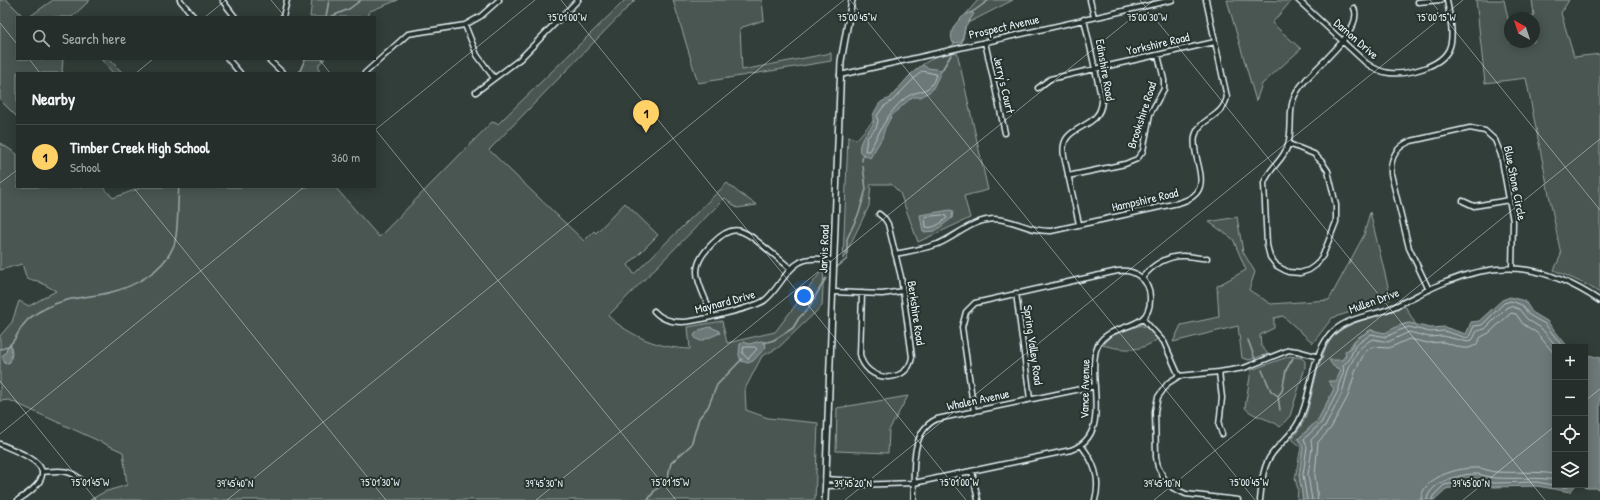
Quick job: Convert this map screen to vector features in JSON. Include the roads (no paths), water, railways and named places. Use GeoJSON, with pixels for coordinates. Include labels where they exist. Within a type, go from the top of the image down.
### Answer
{"type":"FeatureCollection","features":[{"type":"Feature","properties":{"kind":"street"},"geometry":{"type":"LineString","coordinates":[[180,0],[193,16]]}},
{"type":"Feature","properties":{"kind":"street"},"geometry":{"type":"LineString","coordinates":[[222,0],[234,16]]}},
{"type":"Feature","properties":{"kind":"street"},"geometry":{"type":"LineString","coordinates":[[283,16],[287,0]]}},
{"type":"Feature","properties":{"kind":"street"},"geometry":{"type":"LineString","coordinates":[[366,72],[408,34],[465,25],[481,16],[499,0]]}},
{"type":"Feature","properties":{"kind":"street"},"geometry":{"type":"LineString","coordinates":[[476,92],[528,52],[578,0]]}},
{"type":"Feature","properties":{"kind":"street","name":"Jarvis Road"},"geometry":{"type":"LineString","coordinates":[[825,500],[840,74],[843,43],[852,0]]}},
{"type":"Feature","properties":{"kind":"street"},"geometry":{"type":"LineString","coordinates":[[1090,0],[1094,17]]}},
{"type":"Feature","properties":{"kind":"street","name":"Prospect Avenue"},"geometry":{"type":"LineString","coordinates":[[840,74],[1094,17],[1150,2],[1172,0]]}},
{"type":"Feature","properties":{"kind":"street","name":"Hampshire Road"},"geometry":{"type":"LineString","coordinates":[[896,254],[934,245],[970,225],[984,221],[994,219],[1008,221],[1032,230],[1041,231],[1183,202],[1195,194],[1200,187],[1201,178],[1195,144],[1197,131],[1204,122],[1222,109],[1226,97],[1206,0]]}},
{"type":"Feature","properties":{"kind":"street","name":"Damon Drive"},"geometry":{"type":"LineString","coordinates":[[1298,0],[1370,66],[1384,72],[1402,72],[1431,66],[1445,56],[1450,45],[1447,0]]}},
{"type":"Feature","properties":{"kind":"street"},"geometry":{"type":"LineString","coordinates":[[1418,2],[1441,0]]}},
{"type":"Feature","properties":{"kind":"street"},"geometry":{"type":"LineString","coordinates":[[1288,144],[1314,154],[1325,165],[1328,171],[1337,214],[1335,226],[1321,259],[1313,268],[1300,273],[1288,272],[1277,266],[1270,257],[1267,245],[1264,183],[1267,176],[1281,159],[1288,144],[1293,97],[1304,82],[1342,41],[1353,26],[1356,15],[1354,8]]}},
{"type":"Feature","properties":{"kind":"street","name":"Edinshire Road"},"geometry":{"type":"LineString","coordinates":[[1079,224],[1063,150],[1066,139],[1075,129],[1092,122],[1098,115],[1102,106],[1101,94],[1084,19]]}},
{"type":"Feature","properties":{"kind":"street"},"geometry":{"type":"LineString","coordinates":[[465,25],[476,56],[494,78]]}},
{"type":"Feature","properties":{"kind":"street","name":"Jerry's Court"},"geometry":{"type":"LineString","coordinates":[[985,42],[1005,133]]}},
{"type":"Feature","properties":{"kind":"street","name":"Yorkshire Road"},"geometry":{"type":"LineString","coordinates":[[1038,88],[1050,79],[1215,42]]}},
{"type":"Feature","properties":{"kind":"street","name":"Brookshire Road"},"geometry":{"type":"LineString","coordinates":[[1068,176],[1128,163],[1141,154],[1145,144],[1150,114],[1164,86],[1158,55]]}},
{"type":"Feature","properties":{"kind":"street"},"geometry":{"type":"LineString","coordinates":[[229,60],[239,72]]}},
{"type":"Feature","properties":{"kind":"street"},"geometry":{"type":"LineString","coordinates":[[269,60],[282,72]]}},
{"type":"Feature","properties":{"kind":"street","name":"Blue Stone Circle"},"geometry":{"type":"LineString","coordinates":[[1429,290],[1408,248],[1391,169],[1396,151],[1402,145],[1411,141],[1465,128],[1482,129],[1493,137],[1499,146],[1514,224],[1512,269]]}},
{"type":"Feature","properties":{"kind":"street"},"geometry":{"type":"LineString","coordinates":[[1464,201],[1474,206],[1509,200]]}},
{"type":"Feature","properties":{"kind":"street","name":"Berkshire Road"},"geometry":{"type":"LineString","coordinates":[[862,293],[861,358],[865,366],[869,371],[884,377],[903,373],[908,368],[912,360],[903,291],[888,223],[879,214]]}},
{"type":"Feature","properties":{"kind":"street"},"geometry":{"type":"LineString","coordinates":[[712,316],[706,296],[699,283],[697,268],[705,251],[722,234],[736,230],[747,233],[791,269]]}},
{"type":"Feature","properties":{"kind":"street"},"geometry":{"type":"LineString","coordinates":[[1142,278],[1152,267],[1162,261],[1185,256],[1196,259],[1207,258]]}},
{"type":"Feature","properties":{"kind":"street","name":"Maynard Drive"},"geometry":{"type":"LineString","coordinates":[[654,311],[663,318],[680,322],[712,316],[759,304],[769,297],[791,269],[799,262],[806,260],[833,260]]}},
{"type":"Feature","properties":{"kind":"street","name":"Mullen Drive"},"geometry":{"type":"LineString","coordinates":[[1260,500],[1265,467],[1273,452],[1298,423],[1319,357],[1328,337],[1341,325],[1388,310],[1429,290],[1470,274],[1489,270],[1512,269],[1536,271],[1560,278],[1600,301]]}},
{"type":"Feature","properties":{"kind":"street"},"geometry":{"type":"LineString","coordinates":[[974,412],[962,330],[963,319],[969,309],[979,301],[1121,270],[1132,272],[1142,278],[1148,287],[1150,296],[1148,311],[1143,319],[1164,342],[1179,376]]}},
{"type":"Feature","properties":{"kind":"street"},"geometry":{"type":"LineString","coordinates":[[833,292],[886,294],[903,291]]}},
{"type":"Feature","properties":{"kind":"street","name":"Spring Valley Road"},"geometry":{"type":"LineString","coordinates":[[1016,294],[1030,399]]}},
{"type":"Feature","properties":{"kind":"street","name":"Vance Avenue"},"geometry":{"type":"LineString","coordinates":[[1081,444],[1091,432],[1096,419],[1096,353],[1100,341],[1109,333],[1134,325],[1143,319]]}},
{"type":"Feature","properties":{"kind":"street"},"geometry":{"type":"LineString","coordinates":[[1238,500],[1186,494],[1168,484],[1159,471],[1156,457],[1156,404],[1164,387],[1179,376],[1219,372],[1250,366],[1289,350],[1319,357]]}},
{"type":"Feature","properties":{"kind":"street"},"geometry":{"type":"LineString","coordinates":[[1219,372],[1222,398],[1219,425],[1222,434]]}},
{"type":"Feature","properties":{"kind":"street","name":"Whalen Avenue"},"geometry":{"type":"LineString","coordinates":[[914,500],[917,441],[925,427],[937,419],[1095,386]]}},
{"type":"Feature","properties":{"kind":"street"},"geometry":{"type":"LineString","coordinates":[[0,444],[32,458],[42,472],[38,486],[18,500]]}},
{"type":"Feature","properties":{"kind":"street"},"geometry":{"type":"LineString","coordinates":[[826,486],[854,486],[859,483],[914,483],[1071,450],[1081,444],[1095,465],[1097,491],[1095,500]]}},
{"type":"Feature","properties":{"kind":"street"},"geometry":{"type":"LineString","coordinates":[[42,472],[68,472],[75,474],[80,480]]}},
{"type":"Feature","properties":{"kind":"street"},"geometry":{"type":"LineString","coordinates":[[972,472],[978,500]]}},
{"type":"Feature","properties":{"kind":"street"},"geometry":{"type":"LineString","coordinates":[[826,479],[854,480],[859,483]]}},
{"type":"Feature","properties":{"kind":"water"},"geometry":{"type":"Polygon","coordinates":[[[971,12],[974,14],[965,27],[962,42],[953,43],[952,33],[955,24],[962,17],[971,12]]]}},
{"type":"Feature","properties":{"kind":"water"},"geometry":{"type":"Polygon","coordinates":[[[922,65],[928,68],[942,70],[932,90],[921,97],[912,97],[892,115],[885,128],[882,138],[870,158],[862,154],[859,149],[860,145],[863,138],[873,125],[873,115],[879,104],[889,99],[911,74],[922,65]]]}},
{"type":"Feature","properties":{"kind":"water"},"geometry":{"type":"Polygon","coordinates":[[[950,210],[953,211],[952,218],[935,231],[923,232],[920,215],[950,210]]]}},
{"type":"Feature","properties":{"kind":"water"},"geometry":{"type":"Polygon","coordinates":[[[1510,297],[1525,301],[1532,312],[1547,321],[1566,344],[1552,344],[1552,488],[1573,488],[1570,492],[1537,486],[1493,487],[1477,483],[1446,489],[1434,500],[1303,500],[1299,475],[1303,447],[1298,439],[1318,420],[1334,389],[1328,381],[1336,381],[1341,370],[1333,366],[1329,360],[1343,360],[1346,356],[1345,351],[1350,349],[1356,339],[1371,330],[1385,333],[1398,326],[1409,323],[1430,328],[1444,327],[1466,334],[1471,322],[1479,321],[1502,300],[1510,297]]]}},
{"type":"Feature","properties":{"kind":"water"},"geometry":{"type":"Polygon","coordinates":[[[710,327],[718,330],[720,333],[701,341],[696,339],[694,335],[699,330],[710,327]]]}},
{"type":"Feature","properties":{"kind":"water"},"geometry":{"type":"Polygon","coordinates":[[[761,341],[765,342],[766,347],[753,361],[748,363],[741,361],[739,355],[740,344],[744,342],[749,344],[761,341]]]}},
{"type":"Feature","properties":{"kind":"water"},"geometry":{"type":"Polygon","coordinates":[[[11,345],[12,354],[10,362],[5,364],[2,356],[6,352],[7,347],[11,345]]]}},
{"type":"Feature","properties":{"kind":"water"},"geometry":{"type":"Polygon","coordinates":[[[1588,355],[1600,358],[1600,491],[1597,488],[1588,488],[1588,355]]]}},
{"type":"Feature","properties":{"kind":"waterway"},"geometry":{"type":"LineString","coordinates":[[326,16],[329,0]]}},
{"type":"Feature","properties":{"kind":"waterway"},"geometry":{"type":"LineString","coordinates":[[332,16],[349,9],[361,0]]}},
{"type":"Feature","properties":{"kind":"waterway"},"geometry":{"type":"LineString","coordinates":[[971,13],[989,0]]}},
{"type":"Feature","properties":{"kind":"waterway"},"geometry":{"type":"LineString","coordinates":[[942,70],[951,55]]}},
{"type":"Feature","properties":{"kind":"waterway"},"geometry":{"type":"LineString","coordinates":[[299,72],[305,60]]}},
{"type":"Feature","properties":{"kind":"waterway"},"geometry":{"type":"LineString","coordinates":[[862,161],[863,154]]}},
{"type":"Feature","properties":{"kind":"waterway"},"geometry":{"type":"LineString","coordinates":[[837,267],[847,259],[847,239],[859,213],[866,189],[863,166]]}},
{"type":"Feature","properties":{"kind":"waterway"},"geometry":{"type":"LineString","coordinates":[[0,349],[5,348],[12,343],[28,319],[46,308],[61,302],[100,295],[128,287],[156,270],[169,254],[176,239],[179,188]]}},
{"type":"Feature","properties":{"kind":"waterway"},"geometry":{"type":"LineString","coordinates":[[764,343],[774,340],[793,328],[799,318],[808,309],[826,278]]}},
{"type":"Feature","properties":{"kind":"waterway"},"geometry":{"type":"LineString","coordinates":[[1248,340],[1255,359]]}},
{"type":"Feature","properties":{"kind":"waterway"},"geometry":{"type":"LineString","coordinates":[[1278,396],[1282,391],[1286,370],[1293,358]]}},
{"type":"Feature","properties":{"kind":"waterway"},"geometry":{"type":"LineString","coordinates":[[648,500],[655,490],[667,480],[671,463],[691,445],[699,418],[708,407],[717,385],[742,359]]}},
{"type":"Feature","properties":{"kind":"waterway"},"geometry":{"type":"LineString","coordinates":[[1262,370],[1271,391],[1278,396]]}},
{"type":"Feature","properties":{"kind":"waterway"},"geometry":{"type":"LineString","coordinates":[[1278,396],[1280,410]]}},
{"type":"Feature","properties":{"kind":"place","name":"Timber Creek High School"},"geometry":{"type":"Point","coordinates":[646,133]}}]}
